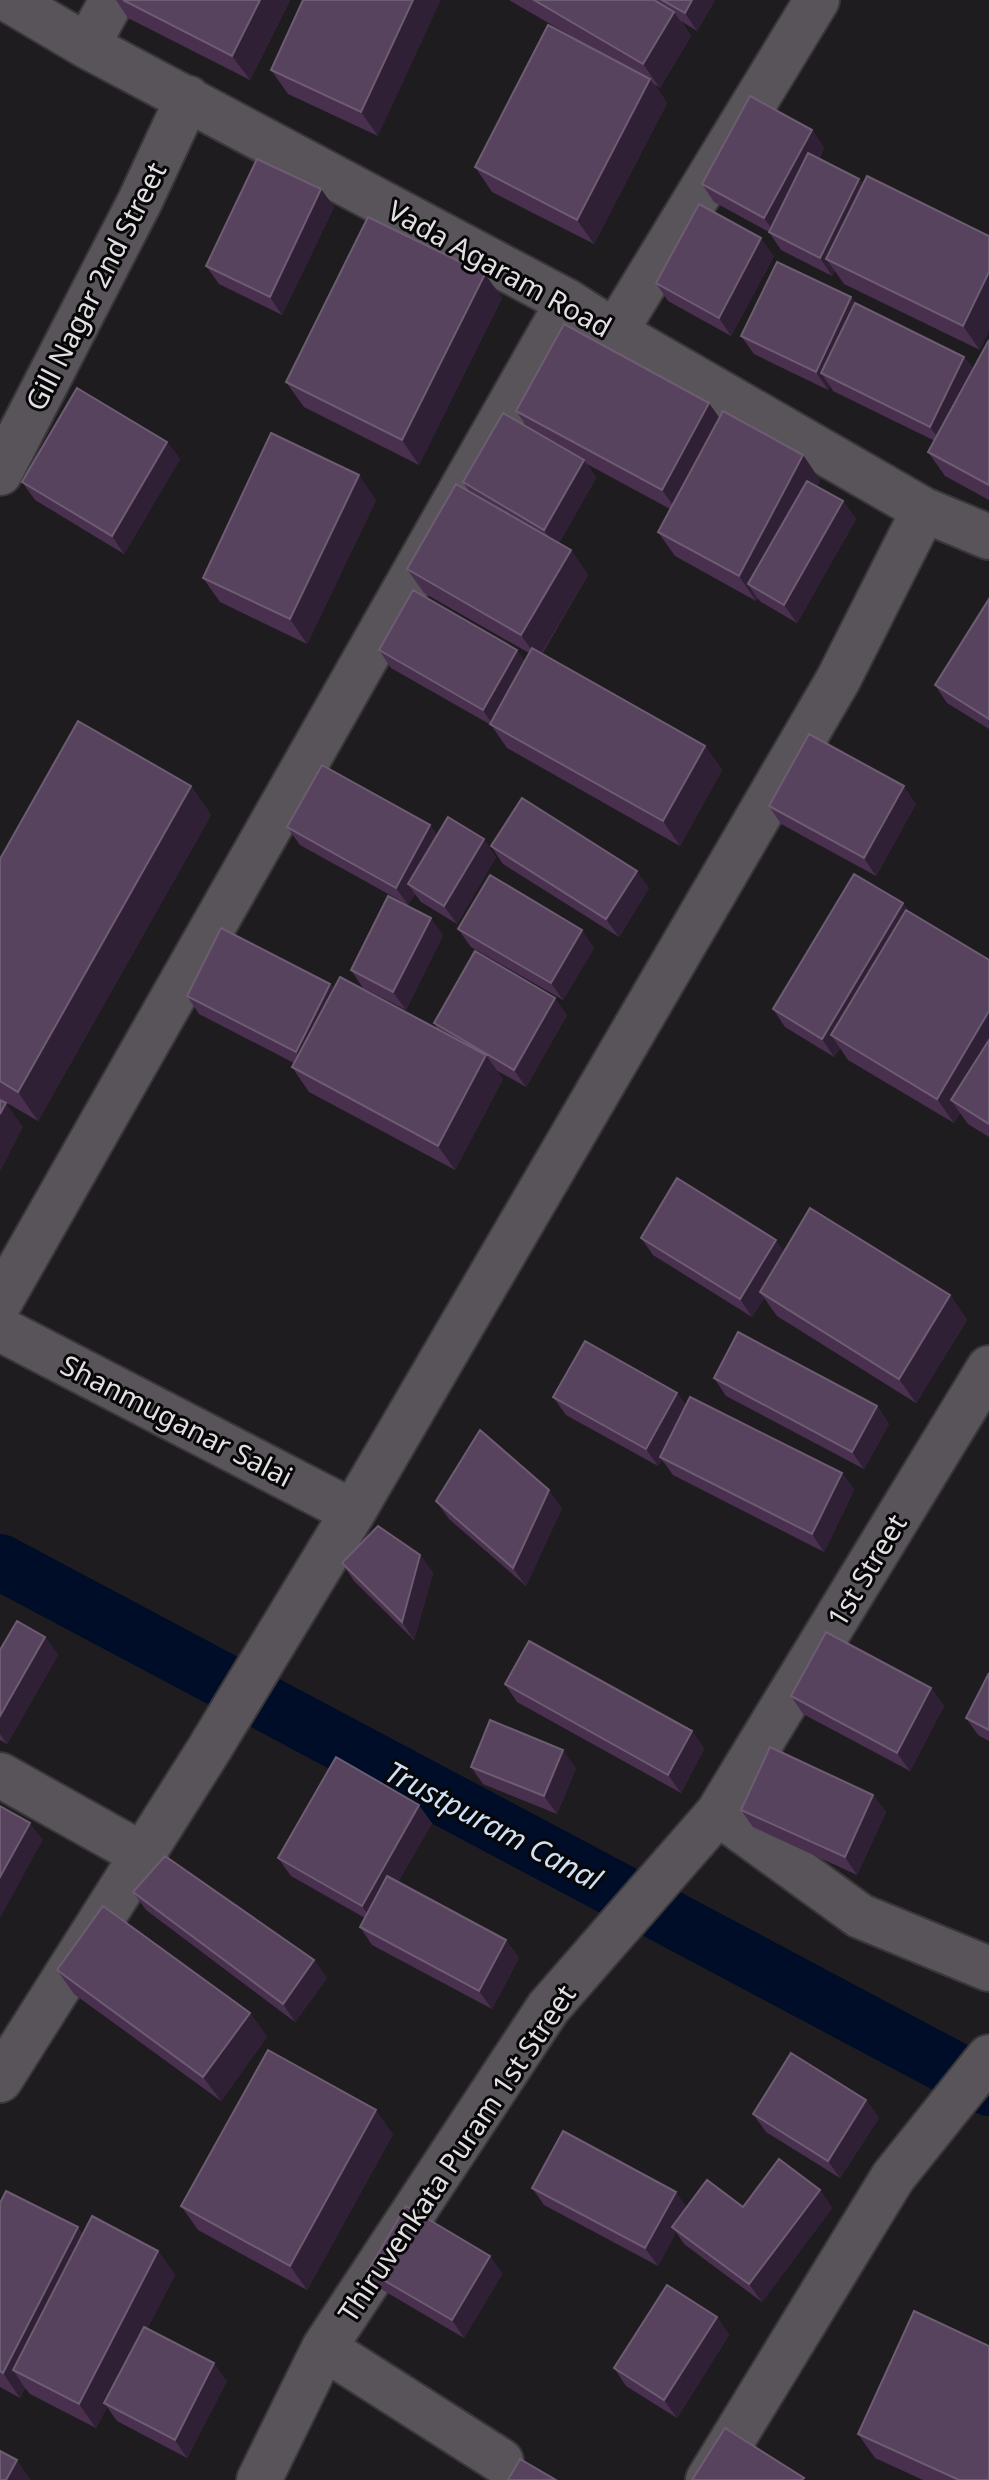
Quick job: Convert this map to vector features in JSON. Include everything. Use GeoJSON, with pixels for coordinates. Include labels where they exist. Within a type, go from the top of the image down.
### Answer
{"type":"FeatureCollection","features":[{"type":"Feature","properties":{"kind":"street","name":"Vada Agaram Road"},"geometry":{"type":"LineString","coordinates":[[9,0],[87,46],[568,302],[924,510],[989,537]]}},
{"type":"Feature","properties":{"kind":"street"},"geometry":{"type":"LineString","coordinates":[[87,46],[112,0]]}},
{"type":"Feature","properties":{"kind":"street"},"geometry":{"type":"LineString","coordinates":[[615,332],[817,0]]}},
{"type":"Feature","properties":{"kind":"street","name":"Gill Nagar 2nd Street"},"geometry":{"type":"LineString","coordinates":[[0,473],[140,201],[188,98]]}},
{"type":"Feature","properties":{"kind":"street"},"geometry":{"type":"LineString","coordinates":[[0,1302],[568,302]]}},
{"type":"Feature","properties":{"kind":"street"},"geometry":{"type":"LineString","coordinates":[[0,2080],[208,1751],[353,1512],[838,680],[924,510]]}},
{"type":"Feature","properties":{"kind":"street","name":"Shanmuganar Salai"},"geometry":{"type":"LineString","coordinates":[[0,1329],[353,1512]]}},
{"type":"Feature","properties":{"kind":"street","name":"1st Street"},"geometry":{"type":"LineString","coordinates":[[718,1813],[989,1368]]}},
{"type":"Feature","properties":{"kind":"street"},"geometry":{"type":"LineString","coordinates":[[0,1775],[143,1855]]}},
{"type":"Feature","properties":{"kind":"street"},"geometry":{"type":"LineString","coordinates":[[718,1813],[860,1916],[989,1969]]}},
{"type":"Feature","properties":{"kind":"street","name":"Thiruvenkata Puram 1st Street"},"geometry":{"type":"LineString","coordinates":[[259,2480],[324,2348],[548,2008],[718,1813]]}},
{"type":"Feature","properties":{"kind":"street"},"geometry":{"type":"LineString","coordinates":[[708,2480],[893,2177],[989,2057]]}},
{"type":"Feature","properties":{"kind":"street"},"geometry":{"type":"LineString","coordinates":[[324,2348],[501,2461]]}},
{"type":"Feature","properties":{"kind":"building"},"geometry":{"type":"Polygon","coordinates":[[[123,0],[260,0],[232,56],[123,0]]]}},
{"type":"Feature","properties":{"kind":"building"},"geometry":{"type":"Polygon","coordinates":[[[303,0],[413,0],[361,112],[271,70],[303,0]]]}},
{"type":"Feature","properties":{"kind":"building"},"geometry":{"type":"Polygon","coordinates":[[[534,0],[654,0],[674,12],[643,64],[534,0]]]}},
{"type":"Feature","properties":{"kind":"building"},"geometry":{"type":"Polygon","coordinates":[[[662,0],[692,0],[685,13],[662,0]]]}},
{"type":"Feature","properties":{"kind":"building"},"geometry":{"type":"Polygon","coordinates":[[[548,25],[650,79],[577,220],[475,167],[548,25]]]}},
{"type":"Feature","properties":{"kind":"building"},"geometry":{"type":"Polygon","coordinates":[[[750,96],[812,130],[764,218],[702,184],[750,96]]]}},
{"type":"Feature","properties":{"kind":"building"},"geometry":{"type":"Polygon","coordinates":[[[808,153],[859,179],[820,258],[769,232],[808,153]]]}},
{"type":"Feature","properties":{"kind":"building"},"geometry":{"type":"Polygon","coordinates":[[[257,159],[321,189],[270,297],[206,266],[257,159]]]}},
{"type":"Feature","properties":{"kind":"building"},"geometry":{"type":"Polygon","coordinates":[[[867,176],[989,236],[989,272],[963,326],[826,259],[867,176]]]}},
{"type":"Feature","properties":{"kind":"building"},"geometry":{"type":"Polygon","coordinates":[[[699,204],[761,238],[719,318],[656,283],[699,204]]]}},
{"type":"Feature","properties":{"kind":"building"},"geometry":{"type":"Polygon","coordinates":[[[368,217],[485,274],[402,440],[286,382],[368,217]]]}},
{"type":"Feature","properties":{"kind":"building"},"geometry":{"type":"Polygon","coordinates":[[[777,262],[851,297],[816,372],[741,336],[777,262]]]}},
{"type":"Feature","properties":{"kind":"building"},"geometry":{"type":"Polygon","coordinates":[[[855,303],[964,357],[930,427],[821,373],[855,303]]]}},
{"type":"Feature","properties":{"kind":"building"},"geometry":{"type":"Polygon","coordinates":[[[564,324],[709,403],[662,490],[516,411],[564,324]]]}},
{"type":"Feature","properties":{"kind":"building"},"geometry":{"type":"Polygon","coordinates":[[[989,340],[989,485],[928,452],[989,340]]]}},
{"type":"Feature","properties":{"kind":"building"},"geometry":{"type":"Polygon","coordinates":[[[77,388],[167,442],[112,536],[22,482],[77,388]]]}},
{"type":"Feature","properties":{"kind":"building"},"geometry":{"type":"Polygon","coordinates":[[[723,411],[803,455],[739,576],[658,532],[723,411]]]}},
{"type":"Feature","properties":{"kind":"building"},"geometry":{"type":"Polygon","coordinates":[[[503,413],[584,460],[544,530],[463,482],[503,413]]]}},
{"type":"Feature","properties":{"kind":"building"},"geometry":{"type":"Polygon","coordinates":[[[271,433],[359,475],[290,619],[203,578],[271,433]]]}},
{"type":"Feature","properties":{"kind":"building"},"geometry":{"type":"Polygon","coordinates":[[[807,481],[843,501],[784,605],[748,584],[807,481]]]}},
{"type":"Feature","properties":{"kind":"building"},"geometry":{"type":"Polygon","coordinates":[[[456,484],[571,550],[521,635],[407,569],[456,484]]]}},
{"type":"Feature","properties":{"kind":"building"},"geometry":{"type":"Polygon","coordinates":[[[413,590],[517,650],[483,710],[379,650],[413,590]]]}},
{"type":"Feature","properties":{"kind":"building"},"geometry":{"type":"Polygon","coordinates":[[[989,599],[989,719],[935,685],[989,599]]]}},
{"type":"Feature","properties":{"kind":"building"},"geometry":{"type":"Polygon","coordinates":[[[532,648],[705,746],[663,821],[490,724],[532,648]]]}},
{"type":"Feature","properties":{"kind":"building"},"geometry":{"type":"Polygon","coordinates":[[[78,721],[191,786],[18,1092],[0,1081],[0,859],[78,721]]]}},
{"type":"Feature","properties":{"kind":"building"},"geometry":{"type":"Polygon","coordinates":[[[809,734],[904,786],[864,858],[769,806],[809,734]]]}},
{"type":"Feature","properties":{"kind":"building"},"geometry":{"type":"Polygon","coordinates":[[[322,765],[430,825],[396,888],[287,827],[322,765]]]}},
{"type":"Feature","properties":{"kind":"building"},"geometry":{"type":"Polygon","coordinates":[[[522,798],[637,871],[606,919],[491,846],[522,798]]]}},
{"type":"Feature","properties":{"kind":"building"},"geometry":{"type":"Polygon","coordinates":[[[448,817],[484,839],[444,906],[408,884],[448,817]]]}},
{"type":"Feature","properties":{"kind":"building"},"geometry":{"type":"Polygon","coordinates":[[[854,874],[903,903],[822,1039],[773,1009],[854,874]]]}},
{"type":"Feature","properties":{"kind":"building"},"geometry":{"type":"Polygon","coordinates":[[[490,875],[582,930],[551,983],[458,929],[490,875]]]}},
{"type":"Feature","properties":{"kind":"building"},"geometry":{"type":"Polygon","coordinates":[[[388,896],[431,918],[393,992],[351,970],[388,896]]]}},
{"type":"Feature","properties":{"kind":"building"},"geometry":{"type":"Polygon","coordinates":[[[906,910],[989,960],[989,1011],[937,1099],[831,1035],[906,910]]]}},
{"type":"Feature","properties":{"kind":"building"},"geometry":{"type":"Polygon","coordinates":[[[221,928],[330,984],[296,1052],[187,996],[221,928]]]}},
{"type":"Feature","properties":{"kind":"building"},"geometry":{"type":"Polygon","coordinates":[[[475,951],[555,998],[514,1070],[434,1023],[475,951]]]}},
{"type":"Feature","properties":{"kind":"building"},"geometry":{"type":"Polygon","coordinates":[[[340,977],[486,1055],[438,1146],[292,1067],[340,977]]]}},
{"type":"Feature","properties":{"kind":"building"},"geometry":{"type":"Polygon","coordinates":[[[989,1040],[989,1124],[951,1100],[989,1040]]]}},
{"type":"Feature","properties":{"kind":"building"},"geometry":{"type":"Polygon","coordinates":[[[0,1100],[6,1103],[0,1114],[0,1100]]]}},
{"type":"Feature","properties":{"kind":"building"},"geometry":{"type":"Polygon","coordinates":[[[677,1178],[776,1240],[740,1299],[641,1238],[677,1178]]]}},
{"type":"Feature","properties":{"kind":"building"},"geometry":{"type":"Polygon","coordinates":[[[810,1208],[950,1295],[899,1379],[760,1292],[810,1208]]]}},
{"type":"Feature","properties":{"kind":"building"},"geometry":{"type":"Polygon","coordinates":[[[738,1332],[877,1406],[852,1452],[714,1378],[738,1332]]]}},
{"type":"Feature","properties":{"kind":"building"},"geometry":{"type":"Polygon","coordinates":[[[585,1341],[677,1393],[646,1449],[553,1397],[585,1341]]]}},
{"type":"Feature","properties":{"kind":"building"},"geometry":{"type":"Polygon","coordinates":[[[690,1397],[842,1473],[812,1534],[660,1457],[690,1397]]]}},
{"type":"Feature","properties":{"kind":"building"},"geometry":{"type":"Polygon","coordinates":[[[480,1430],[549,1490],[513,1568],[436,1501],[480,1430]]]}},
{"type":"Feature","properties":{"kind":"building"},"geometry":{"type":"Polygon","coordinates":[[[378,1526],[420,1555],[402,1622],[342,1563],[378,1526]]]}},
{"type":"Feature","properties":{"kind":"building"},"geometry":{"type":"Polygon","coordinates":[[[17,1621],[45,1637],[0,1716],[0,1650],[17,1621]]]}},
{"type":"Feature","properties":{"kind":"building"},"geometry":{"type":"Polygon","coordinates":[[[826,1632],[931,1688],[897,1753],[791,1696],[826,1632]]]}},
{"type":"Feature","properties":{"kind":"building"},"geometry":{"type":"Polygon","coordinates":[[[529,1641],[692,1731],[668,1775],[505,1684],[529,1641]]]}},
{"type":"Feature","properties":{"kind":"building"},"geometry":{"type":"Polygon","coordinates":[[[989,1673],[989,1730],[966,1718],[989,1673]]]}},
{"type":"Feature","properties":{"kind":"building"},"geometry":{"type":"Polygon","coordinates":[[[490,1720],[563,1750],[544,1796],[471,1767],[490,1720]]]}},
{"type":"Feature","properties":{"kind":"building"},"geometry":{"type":"Polygon","coordinates":[[[770,1747],[873,1795],[845,1857],[741,1810],[770,1747]]]}},
{"type":"Feature","properties":{"kind":"building"},"geometry":{"type":"Polygon","coordinates":[[[336,1757],[419,1805],[362,1906],[278,1858],[336,1757]]]}},
{"type":"Feature","properties":{"kind":"building"},"geometry":{"type":"Polygon","coordinates":[[[0,1806],[30,1823],[0,1877],[0,1806]]]}},
{"type":"Feature","properties":{"kind":"building"},"geometry":{"type":"Polygon","coordinates":[[[165,1856],[314,1960],[283,2004],[133,1892],[165,1856]]]}},
{"type":"Feature","properties":{"kind":"building"},"geometry":{"type":"Polygon","coordinates":[[[387,1876],[506,1940],[479,1991],[360,1927],[387,1876]]]}},
{"type":"Feature","properties":{"kind":"building"},"geometry":{"type":"Polygon","coordinates":[[[103,1906],[250,2013],[203,2077],[57,1970],[103,1906]]]}},
{"type":"Feature","properties":{"kind":"building"},"geometry":{"type":"Polygon","coordinates":[[[268,2050],[376,2110],[290,2266],[181,2206],[268,2050]]]}},
{"type":"Feature","properties":{"kind":"building"},"geometry":{"type":"Polygon","coordinates":[[[791,2053],[866,2100],[828,2161],[753,2114],[791,2053]]]}},
{"type":"Feature","properties":{"kind":"building"},"geometry":{"type":"Polygon","coordinates":[[[563,2131],[676,2192],[645,2248],[532,2188],[563,2131]]]}},
{"type":"Feature","properties":{"kind":"building"},"geometry":{"type":"Polygon","coordinates":[[[779,2159],[820,2190],[749,2284],[672,2227],[707,2180],[743,2207],[779,2159]]]}},
{"type":"Feature","properties":{"kind":"building"},"geometry":{"type":"Polygon","coordinates":[[[6,2191],[78,2227],[3,2373],[0,2371],[0,2203],[6,2191]]]}},
{"type":"Feature","properties":{"kind":"building"},"geometry":{"type":"Polygon","coordinates":[[[406,2206],[490,2256],[452,2320],[368,2271],[406,2206]]]}},
{"type":"Feature","properties":{"kind":"building"},"geometry":{"type":"Polygon","coordinates":[[[92,2216],[158,2251],[79,2404],[13,2370],[92,2216]]]}},
{"type":"Feature","properties":{"kind":"building"},"geometry":{"type":"Polygon","coordinates":[[[667,2285],[717,2317],[664,2400],[614,2368],[667,2285]]]}},
{"type":"Feature","properties":{"kind":"building"},"geometry":{"type":"Polygon","coordinates":[[[914,2311],[989,2346],[989,2480],[959,2480],[858,2434],[914,2311]]]}},
{"type":"Feature","properties":{"kind":"building"},"geometry":{"type":"Polygon","coordinates":[[[144,2327],[214,2363],[175,2440],[104,2403],[144,2327]]]}},
{"type":"Feature","properties":{"kind":"building"},"geometry":{"type":"Polygon","coordinates":[[[725,2428],[804,2478],[692,2480],[725,2428]]]}},
{"type":"Feature","properties":{"kind":"building"},"geometry":{"type":"Polygon","coordinates":[[[0,2451],[17,2460],[6,2480],[0,2480],[0,2451]]]}},
{"type":"Feature","properties":{"kind":"building"},"geometry":{"type":"Polygon","coordinates":[[[520,2459],[556,2480],[508,2480],[520,2459]]]}},
{"type":"Feature","properties":{"kind":"waterway","name":"Trustpuram Canal"},"geometry":{"type":"LineString","coordinates":[[0,1562],[989,2088]]}}]}
